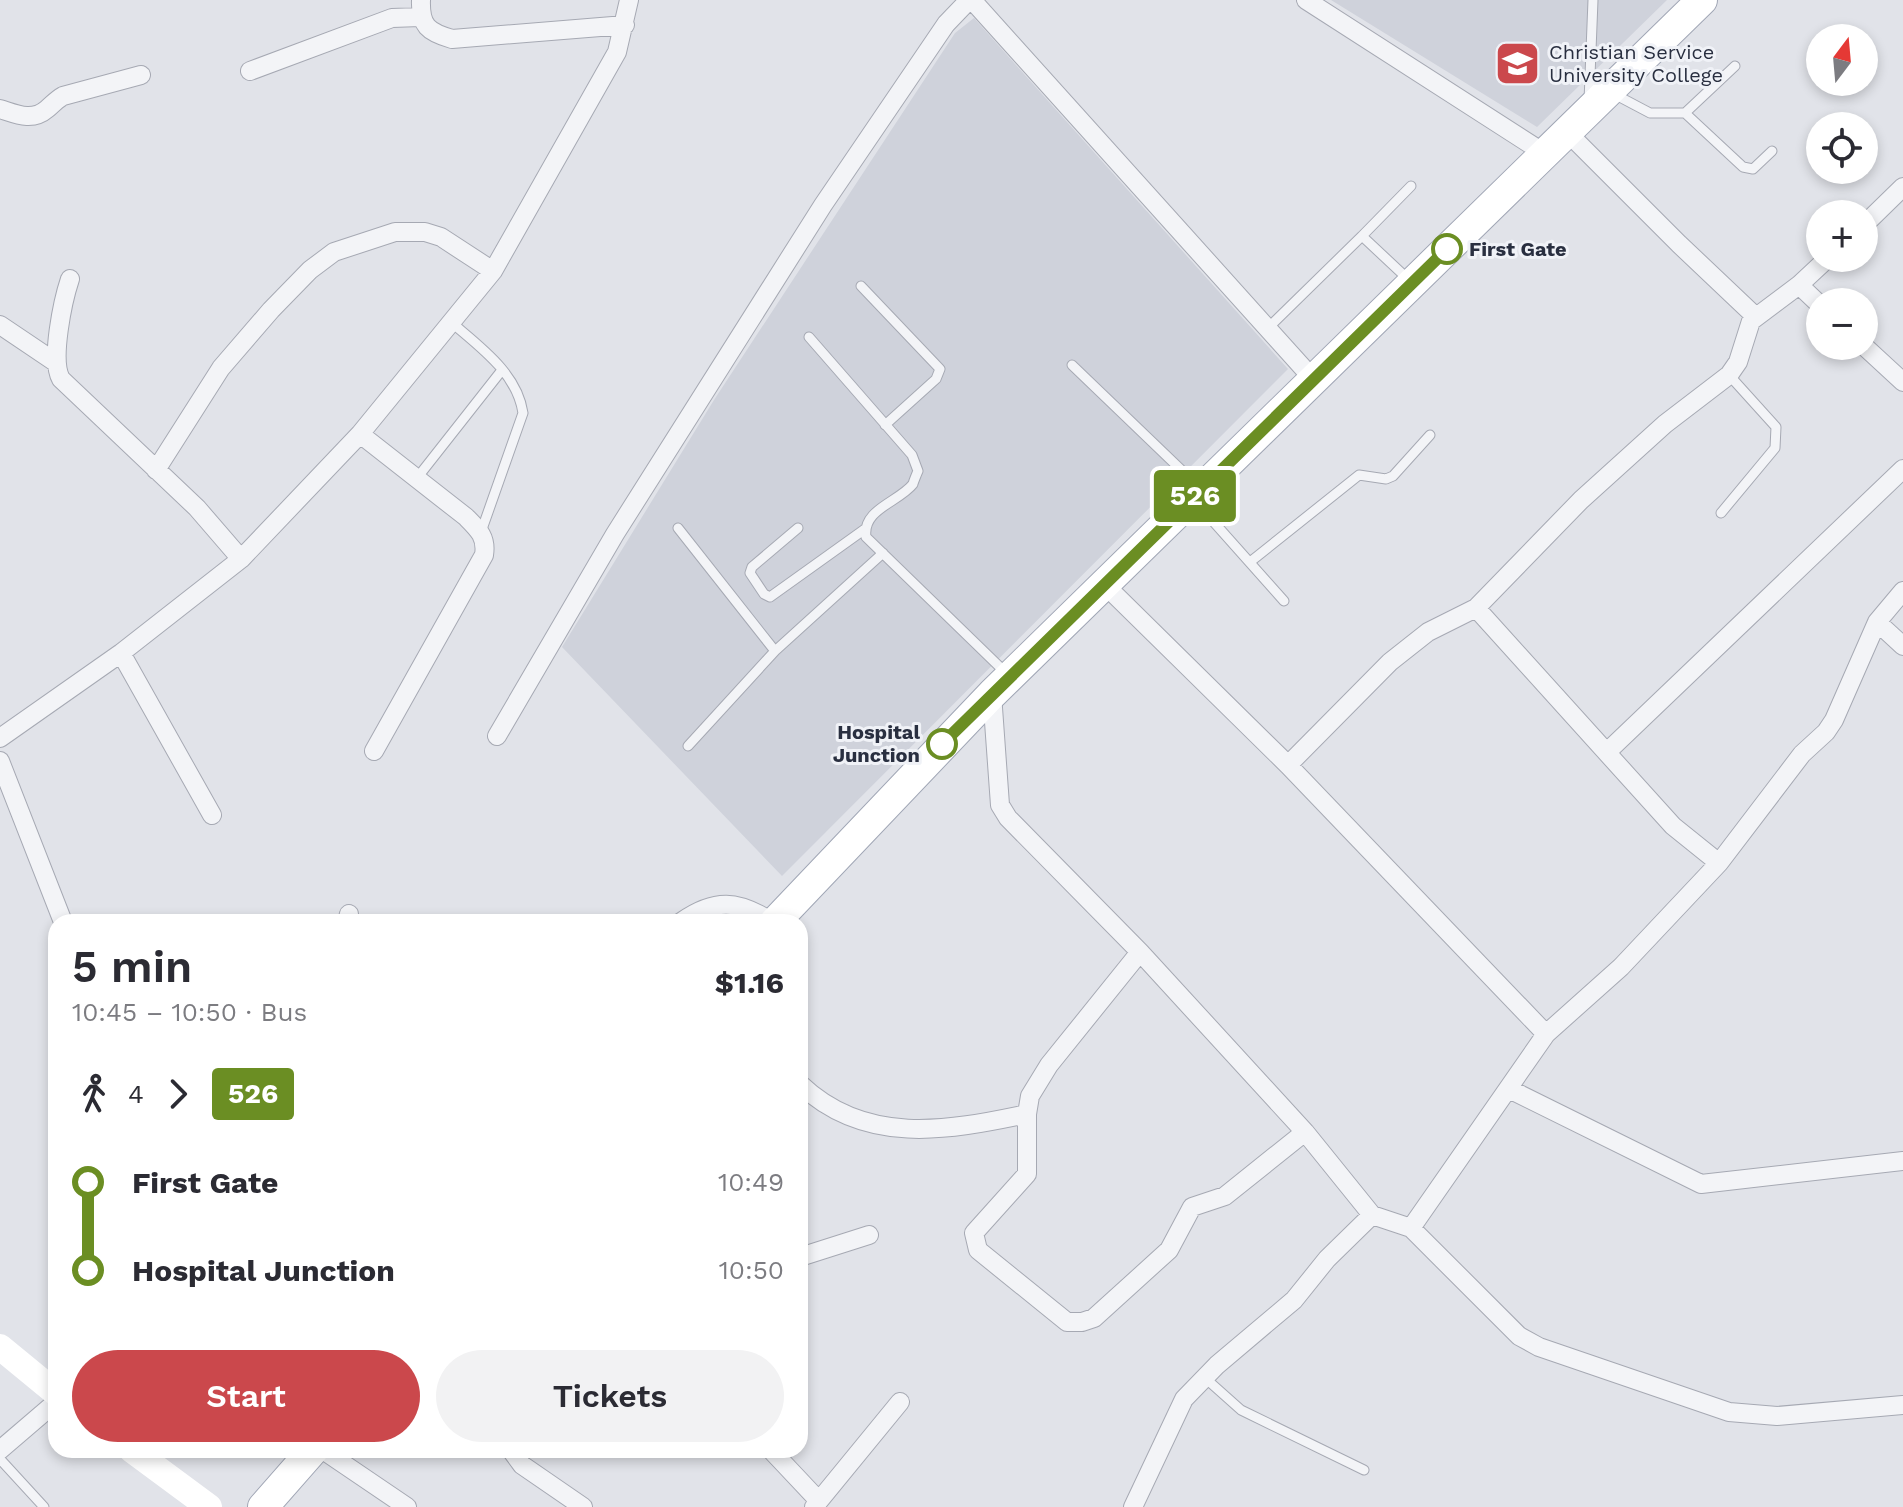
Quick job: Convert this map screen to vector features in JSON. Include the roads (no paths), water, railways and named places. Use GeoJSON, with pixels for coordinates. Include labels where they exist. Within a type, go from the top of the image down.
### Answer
{"type":"FeatureCollection","features":[{"type":"Feature","properties":{"kind":"main road"},"geometry":{"type":"LineString","coordinates":[[782,914],[1000,685],[1702,0]]}},
{"type":"Feature","properties":{"kind":"main road"},"geometry":{"type":"LineString","coordinates":[[0,1347],[48,1386]]}},
{"type":"Feature","properties":{"kind":"main road"},"geometry":{"type":"LineString","coordinates":[[143,1458],[209,1507]]}},
{"type":"Feature","properties":{"kind":"main road"},"geometry":{"type":"LineString","coordinates":[[263,1507],[306,1458]]}},
{"type":"Feature","properties":{"kind":"street"},"geometry":{"type":"LineString","coordinates":[[0,738],[121,653],[241,559],[360,434],[493,271],[617,52],[629,0]]}},
{"type":"Feature","properties":{"kind":"street"},"geometry":{"type":"LineString","coordinates":[[497,736],[615,534],[823,205],[946,24],[971,0],[1314,380]]}},
{"type":"Feature","properties":{"kind":"street"},"geometry":{"type":"LineString","coordinates":[[1306,0],[1544,153]]}},
{"type":"Feature","properties":{"kind":"street"},"geometry":{"type":"LineString","coordinates":[[250,71],[420,8],[436,34],[452,39],[625,25]]}},
{"type":"Feature","properties":{"kind":"street"},"geometry":{"type":"LineString","coordinates":[[0,109],[29,117],[45,111],[63,96],[141,75]]}},
{"type":"Feature","properties":{"kind":"street"},"geometry":{"type":"LineString","coordinates":[[1567,132],[1756,317]]}},
{"type":"Feature","properties":{"kind":"street"},"geometry":{"type":"LineString","coordinates":[[1878,211],[1903,187]]}},
{"type":"Feature","properties":{"kind":"street"},"geometry":{"type":"LineString","coordinates":[[156,470],[221,368],[271,310],[310,270],[334,252],[395,232],[425,232],[441,237],[493,271]]}},
{"type":"Feature","properties":{"kind":"street"},"geometry":{"type":"LineString","coordinates":[[1288,765],[1390,662],[1428,632],[1476,608],[1581,500],[1665,424],[1729,375],[1738,362],[1747,329],[1756,317],[1813,272]]}},
{"type":"Feature","properties":{"kind":"street"},"geometry":{"type":"LineString","coordinates":[[70,279],[61,306],[60,339],[55,362],[57,372],[69,388],[197,508],[241,559]]}},
{"type":"Feature","properties":{"kind":"street"},"geometry":{"type":"LineString","coordinates":[[1799,285],[1806,292]]}},
{"type":"Feature","properties":{"kind":"street"},"geometry":{"type":"LineString","coordinates":[[0,325],[55,362]]}},
{"type":"Feature","properties":{"kind":"street"},"geometry":{"type":"LineString","coordinates":[[1878,359],[1903,382]]}},
{"type":"Feature","properties":{"kind":"street"},"geometry":{"type":"LineString","coordinates":[[360,434],[481,532],[485,544],[484,555],[374,751]]}},
{"type":"Feature","properties":{"kind":"street"},"geometry":{"type":"LineString","coordinates":[[1607,752],[1903,469]]}},
{"type":"Feature","properties":{"kind":"street"},"geometry":{"type":"LineString","coordinates":[[1104,584],[1288,765],[1546,1034]]}},
{"type":"Feature","properties":{"kind":"street"},"geometry":{"type":"LineString","coordinates":[[1411,1228],[1546,1034],[1621,967],[1719,863],[1802,754],[1826,732],[1877,622],[1903,591]]}},
{"type":"Feature","properties":{"kind":"street"},"geometry":{"type":"LineString","coordinates":[[1476,608],[1673,826],[1719,863]]}},
{"type":"Feature","properties":{"kind":"street"},"geometry":{"type":"LineString","coordinates":[[1877,622],[1903,646]]}},
{"type":"Feature","properties":{"kind":"street"},"geometry":{"type":"LineString","coordinates":[[121,653],[212,815]]}},
{"type":"Feature","properties":{"kind":"street"},"geometry":{"type":"LineString","coordinates":[[1000,685],[1000,805],[1019,831],[1140,952],[1305,1132],[1372,1215],[1411,1228],[1519,1336],[1539,1347],[1729,1412],[1790,1416],[1903,1405]]}},
{"type":"Feature","properties":{"kind":"street"},"geometry":{"type":"LineString","coordinates":[[0,761],[60,914]]}},
{"type":"Feature","properties":{"kind":"street"},"geometry":{"type":"LineString","coordinates":[[692,914],[714,905],[734,904],[760,914]]}},
{"type":"Feature","properties":{"kind":"street"},"geometry":{"type":"LineString","coordinates":[[1140,952],[1049,1065],[1030,1096],[1027,1174],[974,1233],[978,1250],[1067,1322],[1094,1318],[1169,1250],[1192,1207],[1225,1196],[1305,1132]]}},
{"type":"Feature","properties":{"kind":"street"},"geometry":{"type":"LineString","coordinates":[[1509,1089],[1701,1184],[1903,1161]]}},
{"type":"Feature","properties":{"kind":"street"},"geometry":{"type":"LineString","coordinates":[[808,1090],[839,1113],[892,1129],[933,1130],[971,1126],[1027,1114]]}},
{"type":"Feature","properties":{"kind":"street"},"geometry":{"type":"LineString","coordinates":[[1133,1507],[1184,1399],[1204,1377],[1294,1300],[1327,1259],[1372,1215]]}},
{"type":"Feature","properties":{"kind":"street"},"geometry":{"type":"LineString","coordinates":[[808,1254],[869,1235]]}},
{"type":"Feature","properties":{"kind":"street"},"geometry":{"type":"LineString","coordinates":[[778,1458],[817,1504],[900,1402]]}},
{"type":"Feature","properties":{"kind":"street"},"geometry":{"type":"LineString","coordinates":[[0,1450],[48,1409]]}},
{"type":"Feature","properties":{"kind":"street"},"geometry":{"type":"LineString","coordinates":[[335,1458],[407,1507]]}},
{"type":"Feature","properties":{"kind":"street"},"geometry":{"type":"LineString","coordinates":[[516,1458],[583,1507]]}},
{"type":"Feature","properties":{"kind":"lane"},"geometry":{"type":"LineString","coordinates":[[1593,0],[1598,99],[1650,113],[1685,113],[1743,167],[1753,169],[1772,151]]}},
{"type":"Feature","properties":{"kind":"lane"},"geometry":{"type":"LineString","coordinates":[[1685,113],[1735,66]]}},
{"type":"Feature","properties":{"kind":"lane"},"geometry":{"type":"LineString","coordinates":[[1268,328],[1411,186]]}},
{"type":"Feature","properties":{"kind":"lane"},"geometry":{"type":"LineString","coordinates":[[1362,236],[1412,283]]}},
{"type":"Feature","properties":{"kind":"lane"},"geometry":{"type":"LineString","coordinates":[[861,286],[940,369],[936,379],[885,425]]}},
{"type":"Feature","properties":{"kind":"lane"},"geometry":{"type":"LineString","coordinates":[[451,322],[495,360],[521,398],[523,413],[481,532]]}},
{"type":"Feature","properties":{"kind":"lane"},"geometry":{"type":"LineString","coordinates":[[798,528],[752,567],[751,578],[770,597],[865,529],[870,518],[913,484],[918,471],[912,455],[809,337]]}},
{"type":"Feature","properties":{"kind":"lane"},"geometry":{"type":"LineString","coordinates":[[1072,365],[1197,494],[1284,601]]}},
{"type":"Feature","properties":{"kind":"lane"},"geometry":{"type":"LineString","coordinates":[[417,478],[502,370]]}},
{"type":"Feature","properties":{"kind":"lane"},"geometry":{"type":"LineString","coordinates":[[1721,513],[1775,448],[1777,437],[1776,427],[1729,375]]}},
{"type":"Feature","properties":{"kind":"lane"},"geometry":{"type":"LineString","coordinates":[[1250,562],[1359,475],[1386,479],[1393,476],[1430,435]]}},
{"type":"Feature","properties":{"kind":"lane"},"geometry":{"type":"LineString","coordinates":[[678,528],[775,651]]}},
{"type":"Feature","properties":{"kind":"lane"},"geometry":{"type":"LineString","coordinates":[[865,529],[866,537],[1000,685]]}},
{"type":"Feature","properties":{"kind":"lane"},"geometry":{"type":"LineString","coordinates":[[688,746],[775,651],[883,553]]}},
{"type":"Feature","properties":{"kind":"lane"},"geometry":{"type":"LineString","coordinates":[[1204,1377],[1241,1410],[1364,1470]]}},
{"type":"Feature","properties":{"kind":"lane"},"geometry":{"type":"LineString","coordinates":[[0,1459],[44,1507]]}},
{"type":"Feature","properties":{"kind":"place","name":"Christian Service University College"},"geometry":{"type":"Point","coordinates":[1518,63]}},
{"type":"Feature","properties":{"kind":"place","name":"First Gate"},"geometry":{"type":"Point","coordinates":[1447,249]}},
{"type":"Feature","properties":{"kind":"place","name":"Hospital Junction"},"geometry":{"type":"Point","coordinates":[942,744]}}]}
